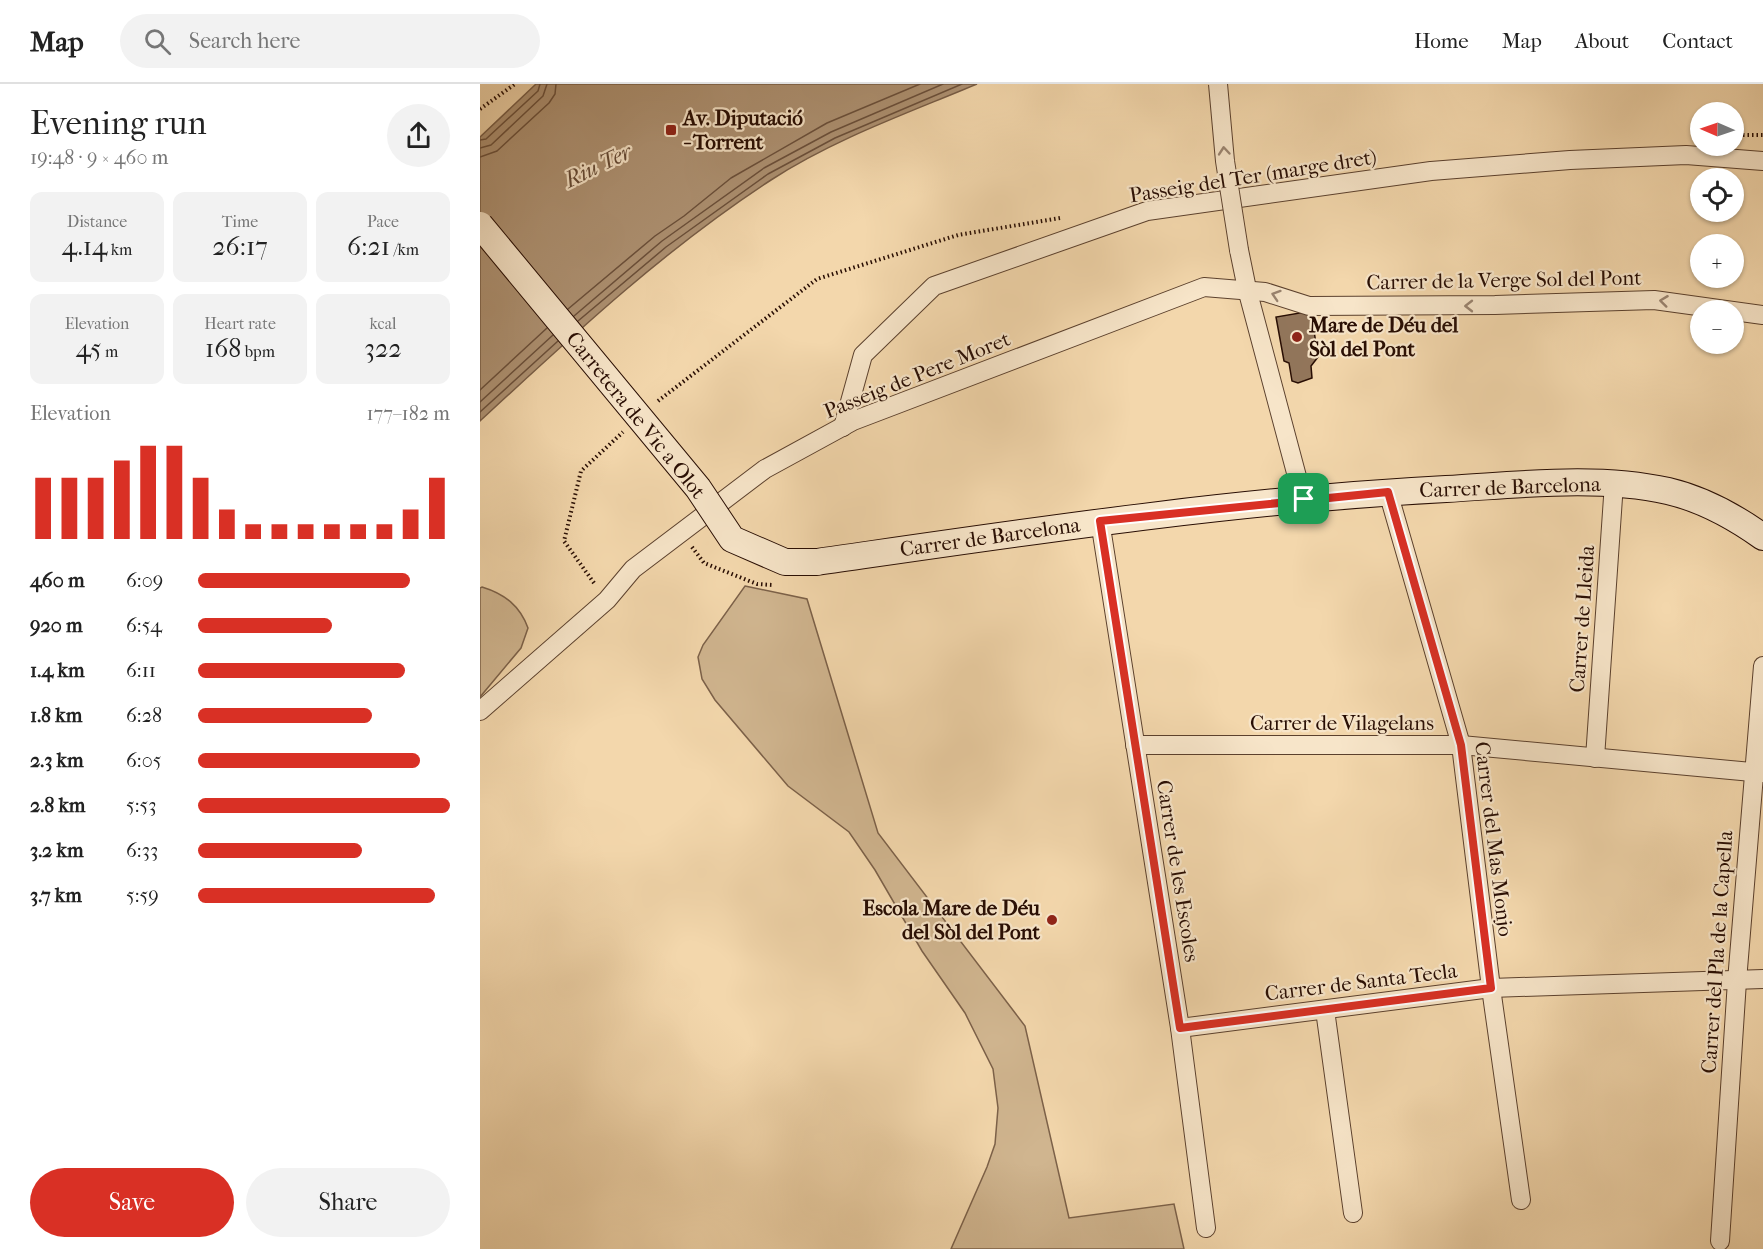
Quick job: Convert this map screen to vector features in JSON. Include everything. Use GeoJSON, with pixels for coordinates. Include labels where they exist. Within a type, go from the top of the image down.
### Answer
{"type":"FeatureCollection","features":[{"type":"Feature","properties":{"kind":"street"},"geometry":{"type":"LineString","coordinates":[[1218,84],[1225,161],[1247,289],[1304,499]]}},
{"type":"Feature","properties":{"kind":"street","name":"Passeig del Ter (marge dret)"},"geometry":{"type":"LineString","coordinates":[[843,427],[863,356],[934,286],[1147,211],[1431,171],[1570,160],[1686,155],[1763,161]]}},
{"type":"Feature","properties":{"kind":"street","name":"Carretera de Vic a Olot"},"geometry":{"type":"LineString","coordinates":[[480,225],[698,488],[732,539],[785,562],[817,562]]}},
{"type":"Feature","properties":{"kind":"street","name":"Passeig de Pere Moret"},"geometry":{"type":"LineString","coordinates":[[480,711],[607,600],[633,569],[765,469],[843,427],[1204,287],[1247,289]]}},
{"type":"Feature","properties":{"kind":"street","name":"Carrer de la Verge Sol del Pont"},"geometry":{"type":"LineString","coordinates":[[1247,289],[1265,292],[1309,306],[1495,305],[1654,300],[1763,315]]}},
{"type":"Feature","properties":{"kind":"street","name":"Carrer de Barcelona"},"geometry":{"type":"LineString","coordinates":[[817,562],[1100,521],[1304,499],[1388,492],[1614,483],[1670,492],[1736,518],[1763,537]]}},
{"type":"Feature","properties":{"kind":"street","name":"Carrer de Lleida"},"geometry":{"type":"LineString","coordinates":[[1595,758],[1614,483]]}},
{"type":"Feature","properties":{"kind":"street","name":"Carrer del Mas Monjo"},"geometry":{"type":"LineString","coordinates":[[1388,492],[1461,745],[1491,988],[1521,1200]]}},
{"type":"Feature","properties":{"kind":"street","name":"Carrer de les Escoles"},"geometry":{"type":"LineString","coordinates":[[1100,521],[1180,1028],[1206,1228]]}},
{"type":"Feature","properties":{"kind":"street","name":"Carrer del Pla de la Capella"},"geometry":{"type":"LineString","coordinates":[[1720,1241],[1737,981],[1758,773],[1763,666]]}},
{"type":"Feature","properties":{"kind":"street","name":"Carrer de Vilagelans"},"geometry":{"type":"LineString","coordinates":[[1135,745],[1461,745],[1758,773]]}},
{"type":"Feature","properties":{"kind":"street","name":"Carrer de Santa Tecla"},"geometry":{"type":"LineString","coordinates":[[1180,1028],[1491,988],[1763,979]]}},
{"type":"Feature","properties":{"kind":"street"},"geometry":{"type":"LineString","coordinates":[[1324,1010],[1353,1213]]}},
{"type":"Feature","properties":{"kind":"path"},"geometry":{"type":"LineString","coordinates":[[480,109],[515,84]]}},
{"type":"Feature","properties":{"kind":"path"},"geometry":{"type":"LineString","coordinates":[[1744,135],[1763,135]]}},
{"type":"Feature","properties":{"kind":"path"},"geometry":{"type":"LineString","coordinates":[[655,403],[817,279],[958,235],[1063,217]]}},
{"type":"Feature","properties":{"kind":"path"},"geometry":{"type":"LineString","coordinates":[[607,600],[564,541],[581,471],[630,426]]}},
{"type":"Feature","properties":{"kind":"path"},"geometry":{"type":"LineString","coordinates":[[704,563],[757,584]]}},
{"type":"Feature","properties":{"kind":"shaded area"},"geometry":{"type":"Polygon","coordinates":[[[745,586],[807,599],[878,833],[1025,1026],[1069,1218],[1174,1204],[1184,1249],[951,1249],[995,1144],[998,1108],[993,1069],[965,1013],[922,951],[875,870],[849,832],[788,786],[715,700],[702,679],[698,657],[703,645],[745,586]]]}},
{"type":"Feature","properties":{"kind":"shaded area"},"geometry":{"type":"Polygon","coordinates":[[[480,588],[498,593],[511,602],[521,613],[528,628],[521,648],[480,697],[480,588]]]}},
{"type":"Feature","properties":{"kind":"water","name":"Riu Ter"},"geometry":{"type":"Polygon","coordinates":[[[536,84],[977,84],[846,139],[771,180],[657,264],[585,325],[480,421],[480,137],[536,84]]]}},
{"type":"Feature","properties":{"kind":"building","name":"Mare de Déu del Sòl del Pont"},"geometry":{"type":"Polygon","coordinates":[[[1311,311],[1318,357],[1311,366],[1312,378],[1298,383],[1292,381],[1289,363],[1284,361],[1276,317],[1311,311]]]}},
{"type":"Feature","properties":{"kind":"place","name":"Av. Diputació - Torrent"},"geometry":{"type":"Point","coordinates":[671,130]}},
{"type":"Feature","properties":{"kind":"place","name":"Mare de Déu del Sòl del Pont"},"geometry":{"type":"Point","coordinates":[1297,337]}},
{"type":"Feature","properties":{"kind":"place","name":"Escola Mare de Déu del Sòl del Pont"},"geometry":{"type":"Point","coordinates":[1052,920]}},
{"type":"Feature","properties":{"kind":"route"},"geometry":{"type":"LineString","coordinates":[[1388,492],[1461,745],[1491,988],[1180,1028],[1100,521],[1304,499],[1388,492]]}}]}
